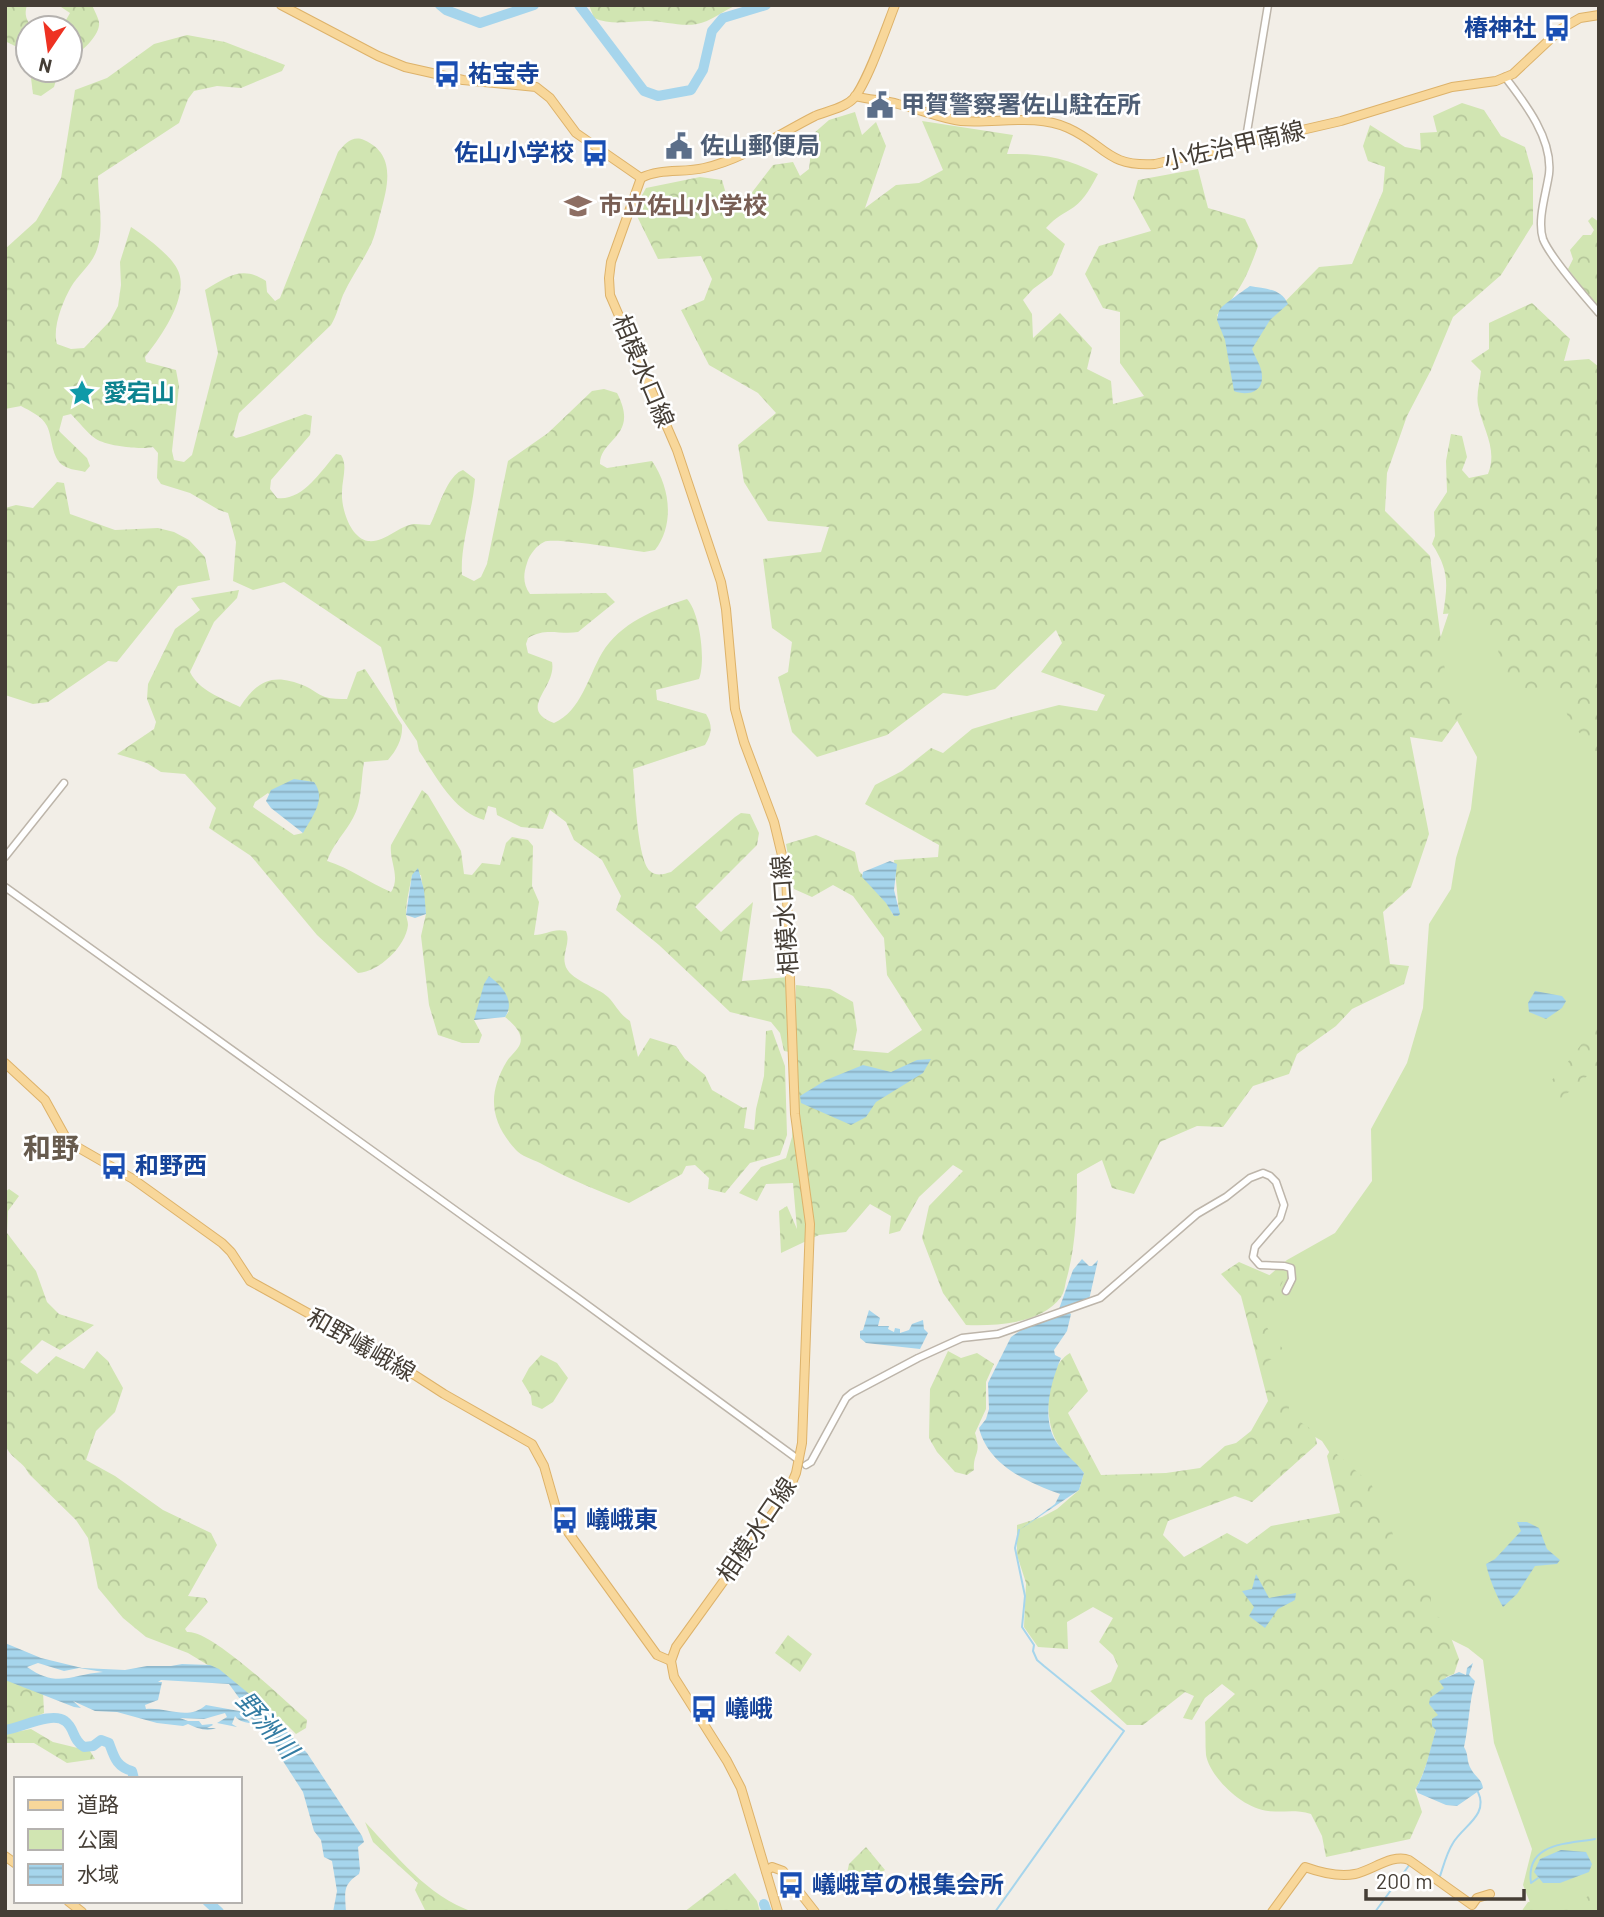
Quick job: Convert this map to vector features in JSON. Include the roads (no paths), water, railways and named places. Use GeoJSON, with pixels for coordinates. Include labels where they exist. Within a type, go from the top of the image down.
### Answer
{"type":"FeatureCollection","features":[{"type":"Feature","properties":{"kind":"main road"},"geometry":{"type":"LineString","coordinates":[[281,5],[378,56],[405,67],[463,80],[536,87],[550,98],[576,133],[641,178],[650,173],[702,169],[722,163],[848,103],[855,96],[895,5]]}},
{"type":"Feature","properties":{"kind":"main road","name":"小佐治甲南線"},"geometry":{"type":"LineString","coordinates":[[855,96],[896,103],[959,120],[1034,121],[1054,124],[1069,128],[1119,162],[1134,166],[1155,164],[1341,121],[1452,87],[1505,77],[1521,67],[1561,29],[1580,18],[1599,15]]}},
{"type":"Feature","properties":{"kind":"main road","name":"相模水口線"},"geometry":{"type":"LineString","coordinates":[[641,178],[611,262],[608,278],[610,295],[677,450],[721,582],[735,709],[744,742],[774,822],[786,872],[795,1114],[810,1224],[803,1463],[781,1503],[676,1647],[671,1661]]}},
{"type":"Feature","properties":{"kind":"main road","name":"和野嶬峨線"},"geometry":{"type":"LineString","coordinates":[[5,1063],[44,1100],[72,1144],[133,1180],[222,1243],[250,1281],[382,1354],[444,1394],[533,1444],[544,1466],[558,1515],[568,1532],[657,1655],[671,1661]]}},
{"type":"Feature","properties":{"kind":"main road"},"geometry":{"type":"LineString","coordinates":[[671,1661],[674,1677],[727,1760],[741,1788],[778,1912]]}},
{"type":"Feature","properties":{"kind":"main road"},"geometry":{"type":"LineString","coordinates":[[1272,1912],[1305,1867],[1321,1872],[1355,1874],[1400,1857],[1409,1860],[1472,1905],[1477,1898],[1490,1895]]}},
{"type":"Feature","properties":{"kind":"main road"},"geometry":{"type":"LineString","coordinates":[[766,1871],[772,1867],[783,1871],[815,1912]]}},
{"type":"Feature","properties":{"kind":"street"},"geometry":{"type":"LineString","coordinates":[[1248,142],[1247,132],[1268,5]]}},
{"type":"Feature","properties":{"kind":"street"},"geometry":{"type":"LineString","coordinates":[[1505,77],[1523,102],[1548,153],[1549,172],[1541,223],[1543,238],[1599,313]]}},
{"type":"Feature","properties":{"kind":"street"},"geometry":{"type":"LineString","coordinates":[[5,857],[64,783]]}},
{"type":"Feature","properties":{"kind":"street"},"geometry":{"type":"LineString","coordinates":[[5,887],[803,1463],[811,1462],[840,1407],[852,1393],[962,1338],[998,1334],[1100,1298],[1196,1214],[1259,1174],[1273,1178],[1281,1192],[1283,1205],[1280,1218],[1255,1247],[1253,1257],[1260,1265],[1291,1268],[1293,1279],[1286,1291]]}},
{"type":"Feature","properties":{"kind":"water"},"geometry":{"type":"Polygon","coordinates":[[[1250,286],[1277,292],[1288,304],[1270,320],[1252,349],[1261,369],[1262,382],[1257,390],[1244,393],[1234,391],[1225,340],[1217,320],[1221,308],[1250,286]]]}},
{"type":"Feature","properties":{"kind":"water"},"geometry":{"type":"Polygon","coordinates":[[[294,779],[314,782],[318,788],[317,808],[303,833],[266,801],[271,790],[294,779]]]}},
{"type":"Feature","properties":{"kind":"water"},"geometry":{"type":"Polygon","coordinates":[[[890,861],[897,864],[894,890],[900,914],[898,916],[894,916],[862,877],[863,872],[890,861]]]}},
{"type":"Feature","properties":{"kind":"water"},"geometry":{"type":"Polygon","coordinates":[[[418,868],[424,890],[426,914],[415,918],[406,915],[412,875],[418,868]]]}},
{"type":"Feature","properties":{"kind":"water"},"geometry":{"type":"Polygon","coordinates":[[[489,976],[506,994],[508,1011],[505,1017],[474,1020],[484,984],[489,976]]]}},
{"type":"Feature","properties":{"kind":"water"},"geometry":{"type":"Polygon","coordinates":[[[1535,991],[1562,996],[1566,1001],[1562,1008],[1546,1019],[1529,1012],[1528,1003],[1535,991]]]}},
{"type":"Feature","properties":{"kind":"water"},"geometry":{"type":"Polygon","coordinates":[[[931,1059],[923,1073],[876,1102],[866,1117],[851,1125],[801,1103],[800,1096],[826,1080],[863,1065],[891,1072],[917,1060],[931,1059]]]}},
{"type":"Feature","properties":{"kind":"water"},"geometry":{"type":"Polygon","coordinates":[[[1082,1259],[1089,1266],[1098,1260],[1089,1300],[1059,1309],[1073,1270],[1082,1259]]]}},
{"type":"Feature","properties":{"kind":"water"},"geometry":{"type":"Polygon","coordinates":[[[869,1310],[880,1318],[878,1326],[889,1326],[888,1329],[894,1332],[895,1328],[900,1329],[900,1333],[909,1330],[912,1324],[923,1320],[924,1329],[928,1333],[920,1349],[866,1343],[860,1338],[860,1331],[863,1330],[869,1310]]]}},
{"type":"Feature","properties":{"kind":"water"},"geometry":{"type":"Polygon","coordinates":[[[1068,1312],[1071,1314],[1067,1331],[1054,1350],[1055,1355],[1061,1358],[1050,1392],[1048,1416],[1054,1438],[1084,1473],[1079,1490],[1018,1531],[1055,1504],[1060,1494],[1011,1471],[991,1452],[979,1428],[989,1409],[988,1383],[1011,1337],[1027,1326],[1068,1312]]]}},
{"type":"Feature","properties":{"kind":"water"},"geometry":{"type":"Polygon","coordinates":[[[1517,1522],[1527,1522],[1539,1528],[1547,1549],[1560,1560],[1557,1564],[1535,1566],[1517,1594],[1503,1607],[1486,1564],[1495,1559],[1521,1531],[1517,1522]]]}},
{"type":"Feature","properties":{"kind":"water"},"geometry":{"type":"Polygon","coordinates":[[[1256,1574],[1269,1598],[1296,1593],[1295,1600],[1278,1609],[1265,1628],[1249,1616],[1254,1607],[1242,1591],[1252,1589],[1256,1574]]]}},
{"type":"Feature","properties":{"kind":"water","name":"野洲川"},"geometry":{"type":"Polygon","coordinates":[[[5,1643],[41,1658],[82,1668],[125,1670],[182,1664],[210,1665],[219,1669],[259,1702],[307,1753],[362,1836],[364,1842],[358,1847],[360,1870],[347,1886],[346,1912],[333,1912],[337,1891],[332,1861],[324,1857],[321,1840],[314,1831],[303,1792],[273,1740],[254,1720],[246,1716],[253,1724],[241,1721],[235,1716],[232,1724],[237,1727],[217,1723],[227,1717],[225,1713],[204,1719],[180,1718],[199,1721],[202,1725],[212,1724],[207,1728],[216,1728],[209,1730],[188,1724],[183,1726],[157,1723],[117,1712],[95,1711],[73,1701],[81,1708],[74,1707],[5,1680],[5,1643]],[[38,1663],[27,1667],[38,1674],[56,1679],[103,1672],[79,1668],[64,1671],[38,1663]],[[161,1680],[158,1682],[162,1682],[158,1700],[145,1705],[146,1709],[185,1713],[199,1710],[206,1705],[250,1713],[229,1684],[161,1680]]]}},
{"type":"Feature","properties":{"kind":"water"},"geometry":{"type":"Polygon","coordinates":[[[1473,1663],[1469,1675],[1475,1681],[1464,1747],[1469,1766],[1483,1788],[1457,1806],[1446,1805],[1418,1793],[1416,1788],[1436,1730],[1432,1726],[1432,1719],[1438,1715],[1429,1704],[1430,1698],[1444,1688],[1439,1681],[1459,1672],[1466,1675],[1467,1668],[1473,1663]]]}},
{"type":"Feature","properties":{"kind":"water"},"geometry":{"type":"Polygon","coordinates":[[[1561,1850],[1586,1852],[1592,1864],[1589,1872],[1560,1883],[1543,1883],[1534,1872],[1540,1859],[1561,1850]]]}},
{"type":"Feature","properties":{"kind":"waterway"},"geometry":{"type":"LineString","coordinates":[[440,5],[480,23],[534,5]]}},
{"type":"Feature","properties":{"kind":"waterway"},"geometry":{"type":"LineString","coordinates":[[579,5],[644,91],[658,96],[691,90],[703,70],[712,31],[723,18],[766,5]]}},
{"type":"Feature","properties":{"kind":"waterway"},"geometry":{"type":"LineString","coordinates":[[995,1912],[1124,1731],[1037,1660],[1033,1651],[1034,1645],[1022,1627],[1025,1596],[1015,1548],[1019,1530]]}},
{"type":"Feature","properties":{"kind":"waterway"},"geometry":{"type":"LineString","coordinates":[[5,1730],[59,1718],[68,1724],[77,1741],[84,1747],[93,1746],[101,1740],[109,1743],[116,1760],[122,1767],[132,1771],[134,1777]]}},
{"type":"Feature","properties":{"kind":"waterway"},"geometry":{"type":"LineString","coordinates":[[1439,1879],[1453,1843],[1478,1814],[1478,1792]]}},
{"type":"Feature","properties":{"kind":"waterway"},"geometry":{"type":"LineString","coordinates":[[1538,1878],[1531,1883],[1531,1870],[1541,1852],[1561,1844],[1595,1839]]}},
{"type":"Feature","properties":{"kind":"waterway"},"geometry":{"type":"LineString","coordinates":[[1375,1912],[1410,1864]]}},
{"type":"Feature","properties":{"kind":"waterway"},"geometry":{"type":"LineString","coordinates":[[209,1903],[219,1912]]}},
{"type":"Feature","properties":{"kind":"waterway"},"geometry":{"type":"LineString","coordinates":[[764,1904],[767,1912]]}},
{"type":"Feature","properties":{"kind":"place","name":"椿神社"},"geometry":{"type":"Point","coordinates":[1557,28]}},
{"type":"Feature","properties":{"kind":"place","name":"祐宝寺"},"geometry":{"type":"Point","coordinates":[447,74]}},
{"type":"Feature","properties":{"kind":"place","name":"甲賀警察署佐山駐在所"},"geometry":{"type":"Point","coordinates":[880,105]}},
{"type":"Feature","properties":{"kind":"place","name":"佐山郵便局"},"geometry":{"type":"Point","coordinates":[679,146]}},
{"type":"Feature","properties":{"kind":"place","name":"佐山小学校"},"geometry":{"type":"Point","coordinates":[595,153]}},
{"type":"Feature","properties":{"kind":"place","name":"市立佐山小学校"},"geometry":{"type":"Point","coordinates":[578,206]}},
{"type":"Feature","properties":{"kind":"place","name":"愛宕山"},"geometry":{"type":"Point","coordinates":[82,393]}},
{"type":"Feature","properties":{"kind":"place","name":"和野西"},"geometry":{"type":"Point","coordinates":[114,1166]}},
{"type":"Feature","properties":{"kind":"place","name":"嶬峨東"},"geometry":{"type":"Point","coordinates":[565,1520]}},
{"type":"Feature","properties":{"kind":"place","name":"嶬峨"},"geometry":{"type":"Point","coordinates":[704,1709]}},
{"type":"Feature","properties":{"kind":"place","name":"嶬峨草の根集会所"},"geometry":{"type":"Point","coordinates":[791,1885]}},
{"type":"Feature","properties":{"kind":"district","name":"和野"},"geometry":{"type":"Point","coordinates":[51,1148]}}]}
